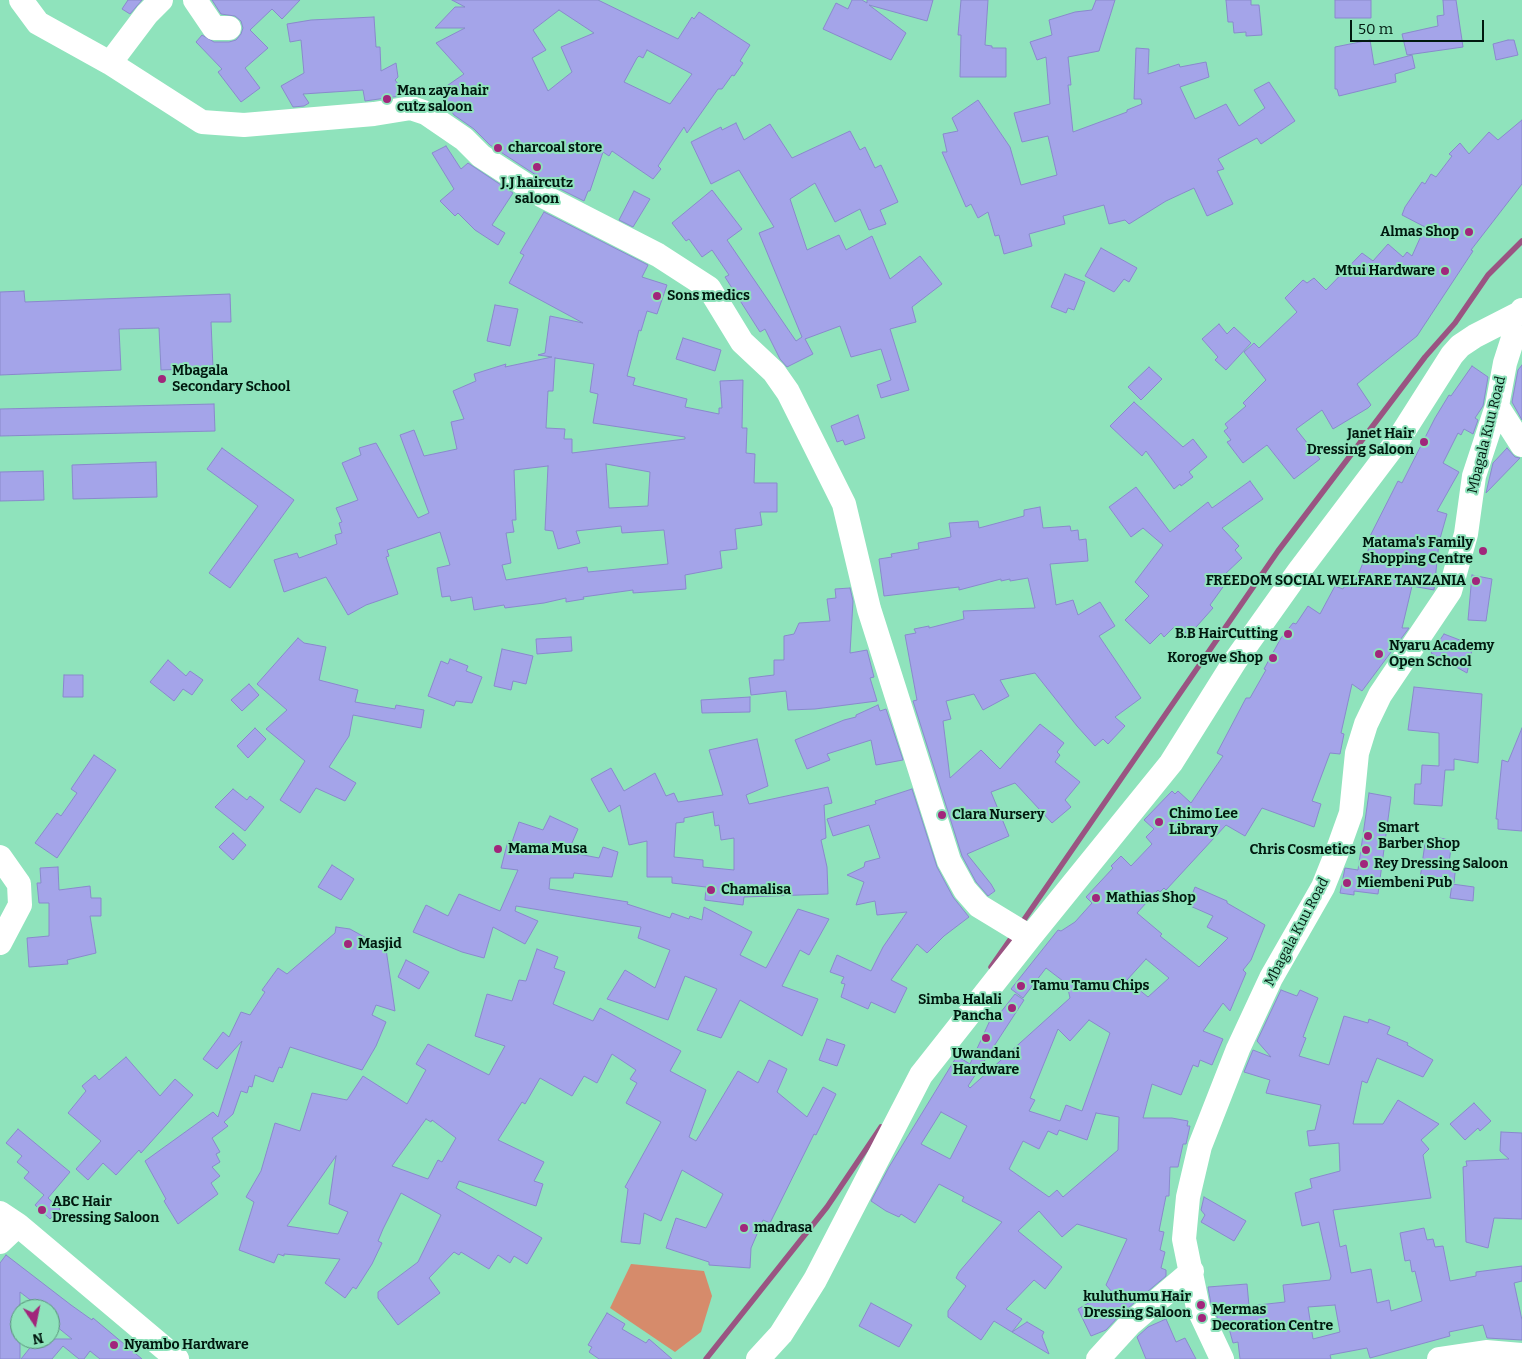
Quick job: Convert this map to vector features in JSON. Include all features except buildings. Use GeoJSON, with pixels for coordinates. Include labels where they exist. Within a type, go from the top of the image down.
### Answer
{"type":"FeatureCollection","features":[{"type":"Feature","properties":{"kind":"street"},"geometry":{"type":"LineString","coordinates":[[21,0],[38,23],[110,63],[202,122],[244,125],[374,114],[411,108],[426,113],[464,138],[481,156],[541,195],[658,254],[709,288],[742,342],[774,372],[788,392],[844,504],[868,609],[949,861],[965,890],[979,906],[1030,937]]}},
{"type":"Feature","properties":{"kind":"street"},"geometry":{"type":"LineString","coordinates":[[110,63],[147,14],[161,0]]}},
{"type":"Feature","properties":{"kind":"street"},"geometry":{"type":"LineString","coordinates":[[196,0],[214,28],[229,28]]}},
{"type":"Feature","properties":{"kind":"street"},"geometry":{"type":"LineString","coordinates":[[758,1359],[781,1334],[815,1280],[921,1076],[1030,937],[1171,763],[1235,661],[1299,571],[1398,440],[1452,355],[1460,346],[1474,336],[1521,311]]}},
{"type":"Feature","properties":{"kind":"street","name":"Mbagala Kuu Road"},"geometry":{"type":"LineString","coordinates":[[1222,1359],[1198,1308],[1184,1239],[1188,1197],[1200,1146],[1238,1049],[1271,978],[1323,886],[1337,852],[1351,813],[1357,753],[1366,724],[1380,695],[1450,591],[1466,534],[1474,476],[1497,406],[1505,363],[1521,311]]}},
{"type":"Feature","properties":{"kind":"street"},"geometry":{"type":"LineString","coordinates":[[1497,406],[1522,445]]}},
{"type":"Feature","properties":{"kind":"street"},"geometry":{"type":"LineString","coordinates":[[0,857],[19,884],[20,905],[0,944]]}},
{"type":"Feature","properties":{"kind":"street"},"geometry":{"type":"LineString","coordinates":[[0,1242],[9,1219],[177,1359]]}},
{"type":"Feature","properties":{"kind":"street"},"geometry":{"type":"LineString","coordinates":[[1098,1359],[1130,1324],[1192,1271]]}},
{"type":"Feature","properties":{"kind":"street"},"geometry":{"type":"LineString","coordinates":[[1439,1359],[1486,1352],[1522,1355]]}},
{"type":"Feature","properties":{"kind":"shaded area"},"geometry":{"type":"Polygon","coordinates":[[[631,1264],[704,1271],[712,1296],[701,1332],[675,1352],[610,1308],[631,1264]]]}},
{"type":"Feature","properties":{"kind":"waterway"},"geometry":{"type":"LineString","coordinates":[[1021,924],[1278,551],[1425,357],[1455,323],[1488,275],[1522,241]]}},
{"type":"Feature","properties":{"kind":"waterway"},"geometry":{"type":"LineString","coordinates":[[991,967],[1014,934]]}},
{"type":"Feature","properties":{"kind":"waterway"},"geometry":{"type":"LineString","coordinates":[[706,1359],[827,1207],[881,1127]]}},
{"type":"Feature","properties":{"kind":"place","name":"Man zaya hair cutz saloon"},"geometry":{"type":"Point","coordinates":[387,99]}},
{"type":"Feature","properties":{"kind":"place","name":"charcoal store"},"geometry":{"type":"Point","coordinates":[498,148]}},
{"type":"Feature","properties":{"kind":"place","name":"J.J haircutz saloon"},"geometry":{"type":"Point","coordinates":[537,167]}},
{"type":"Feature","properties":{"kind":"place","name":"Almas Shop"},"geometry":{"type":"Point","coordinates":[1469,232]}},
{"type":"Feature","properties":{"kind":"place","name":"Mtui Hardware"},"geometry":{"type":"Point","coordinates":[1445,271]}},
{"type":"Feature","properties":{"kind":"place","name":"Sons medics"},"geometry":{"type":"Point","coordinates":[657,296]}},
{"type":"Feature","properties":{"kind":"place","name":"Mbagala Secondary School"},"geometry":{"type":"Point","coordinates":[162,379]}},
{"type":"Feature","properties":{"kind":"place","name":"Janet Hair Dressing Saloon"},"geometry":{"type":"Point","coordinates":[1424,442]}},
{"type":"Feature","properties":{"kind":"place","name":"Matama's Family Shopping Centre"},"geometry":{"type":"Point","coordinates":[1483,551]}},
{"type":"Feature","properties":{"kind":"place","name":"FREEDOM SOCIAL WELFARE TANZANIA"},"geometry":{"type":"Point","coordinates":[1476,581]}},
{"type":"Feature","properties":{"kind":"place","name":"B.B HairCutting"},"geometry":{"type":"Point","coordinates":[1288,634]}},
{"type":"Feature","properties":{"kind":"place","name":"Nyaru Academy Open School"},"geometry":{"type":"Point","coordinates":[1379,654]}},
{"type":"Feature","properties":{"kind":"place","name":"Korogwe Shop"},"geometry":{"type":"Point","coordinates":[1273,658]}},
{"type":"Feature","properties":{"kind":"place","name":"Clara Nursery"},"geometry":{"type":"Point","coordinates":[942,815]}},
{"type":"Feature","properties":{"kind":"place","name":"Chimo Lee Library"},"geometry":{"type":"Point","coordinates":[1159,822]}},
{"type":"Feature","properties":{"kind":"place","name":"Smart Barber Shop"},"geometry":{"type":"Point","coordinates":[1368,836]}},
{"type":"Feature","properties":{"kind":"place","name":"Mama Musa"},"geometry":{"type":"Point","coordinates":[498,849]}},
{"type":"Feature","properties":{"kind":"place","name":"Chris Cosmetics"},"geometry":{"type":"Point","coordinates":[1366,850]}},
{"type":"Feature","properties":{"kind":"place","name":"Rey Dressing Saloon"},"geometry":{"type":"Point","coordinates":[1364,864]}},
{"type":"Feature","properties":{"kind":"place","name":"Miembeni Pub"},"geometry":{"type":"Point","coordinates":[1347,883]}},
{"type":"Feature","properties":{"kind":"place","name":"Chamalisa"},"geometry":{"type":"Point","coordinates":[711,890]}},
{"type":"Feature","properties":{"kind":"place","name":"Mathias Shop"},"geometry":{"type":"Point","coordinates":[1096,898]}},
{"type":"Feature","properties":{"kind":"place","name":"Masjid"},"geometry":{"type":"Point","coordinates":[348,944]}},
{"type":"Feature","properties":{"kind":"place","name":"Tamu Tamu Chips"},"geometry":{"type":"Point","coordinates":[1021,986]}},
{"type":"Feature","properties":{"kind":"place","name":"Simba Halali Pancha"},"geometry":{"type":"Point","coordinates":[1012,1008]}},
{"type":"Feature","properties":{"kind":"place","name":"Uwandani Hardware"},"geometry":{"type":"Point","coordinates":[986,1038]}},
{"type":"Feature","properties":{"kind":"place","name":"ABC Hair Dressing Saloon"},"geometry":{"type":"Point","coordinates":[42,1210]}},
{"type":"Feature","properties":{"kind":"place","name":"madrasa"},"geometry":{"type":"Point","coordinates":[744,1228]}},
{"type":"Feature","properties":{"kind":"place","name":"kuluthumu Hair Dressing Saloon"},"geometry":{"type":"Point","coordinates":[1201,1305]}},
{"type":"Feature","properties":{"kind":"place","name":"Mermas Decoration Centre"},"geometry":{"type":"Point","coordinates":[1202,1318]}},
{"type":"Feature","properties":{"kind":"place","name":"Nyambo Hardware"},"geometry":{"type":"Point","coordinates":[114,1345]}}]}
